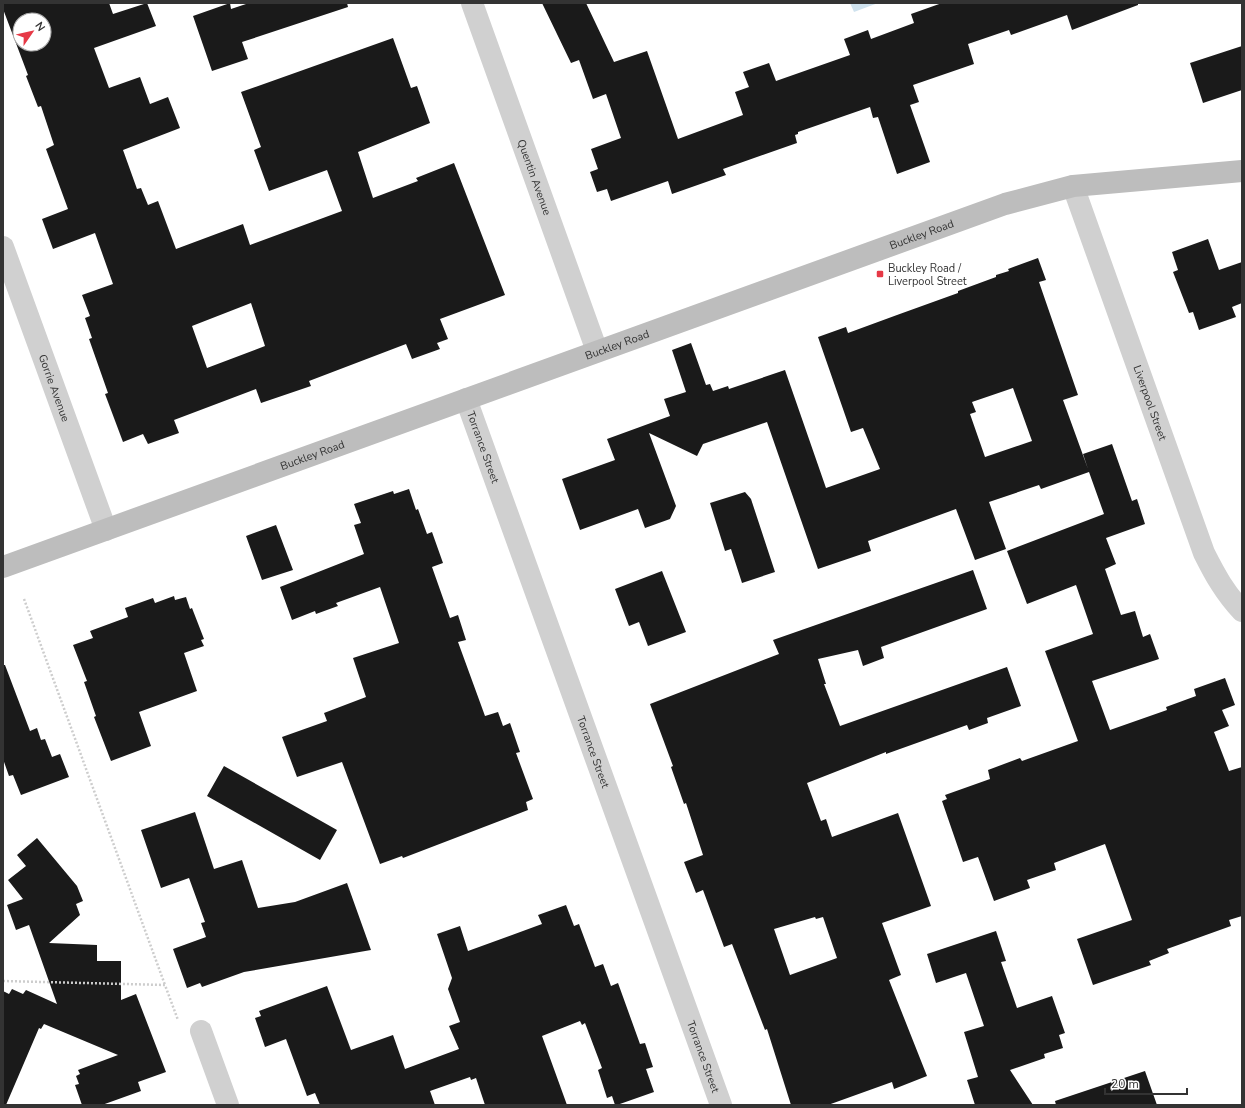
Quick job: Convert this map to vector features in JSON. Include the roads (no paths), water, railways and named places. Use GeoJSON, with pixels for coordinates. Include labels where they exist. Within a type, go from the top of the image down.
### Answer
{"type":"FeatureCollection","features":[{"type":"Feature","properties":{"kind":"street","name":"Quentin Avenue"},"geometry":{"type":"LineString","coordinates":[[472,3],[597,351]]}},
{"type":"Feature","properties":{"kind":"street","name":"Buckley Road"},"geometry":{"type":"LineString","coordinates":[[3,567],[1005,204],[1073,186],[1242,171]]}},
{"type":"Feature","properties":{"kind":"street","name":"Liverpool Street"},"geometry":{"type":"LineString","coordinates":[[1073,186],[1204,553],[1215,577],[1229,597],[1242,610]]}},
{"type":"Feature","properties":{"kind":"street","name":"Gorrie Avenue"},"geometry":{"type":"LineString","coordinates":[[3,247],[106,530]]}},
{"type":"Feature","properties":{"kind":"street","name":"Torrance Street"},"geometry":{"type":"LineString","coordinates":[[466,399],[721,1105]]}},
{"type":"Feature","properties":{"kind":"street"},"geometry":{"type":"LineString","coordinates":[[201,1031],[228,1105]]}},
{"type":"Feature","properties":{"kind":"water"},"geometry":{"type":"Polygon","coordinates":[[[850,3],[878,3],[854,12],[850,3]]]}},
{"type":"Feature","properties":{"kind":"place","name":"Buckley Road / Liverpool Street"},"geometry":{"type":"Point","coordinates":[880,274]}}]}
